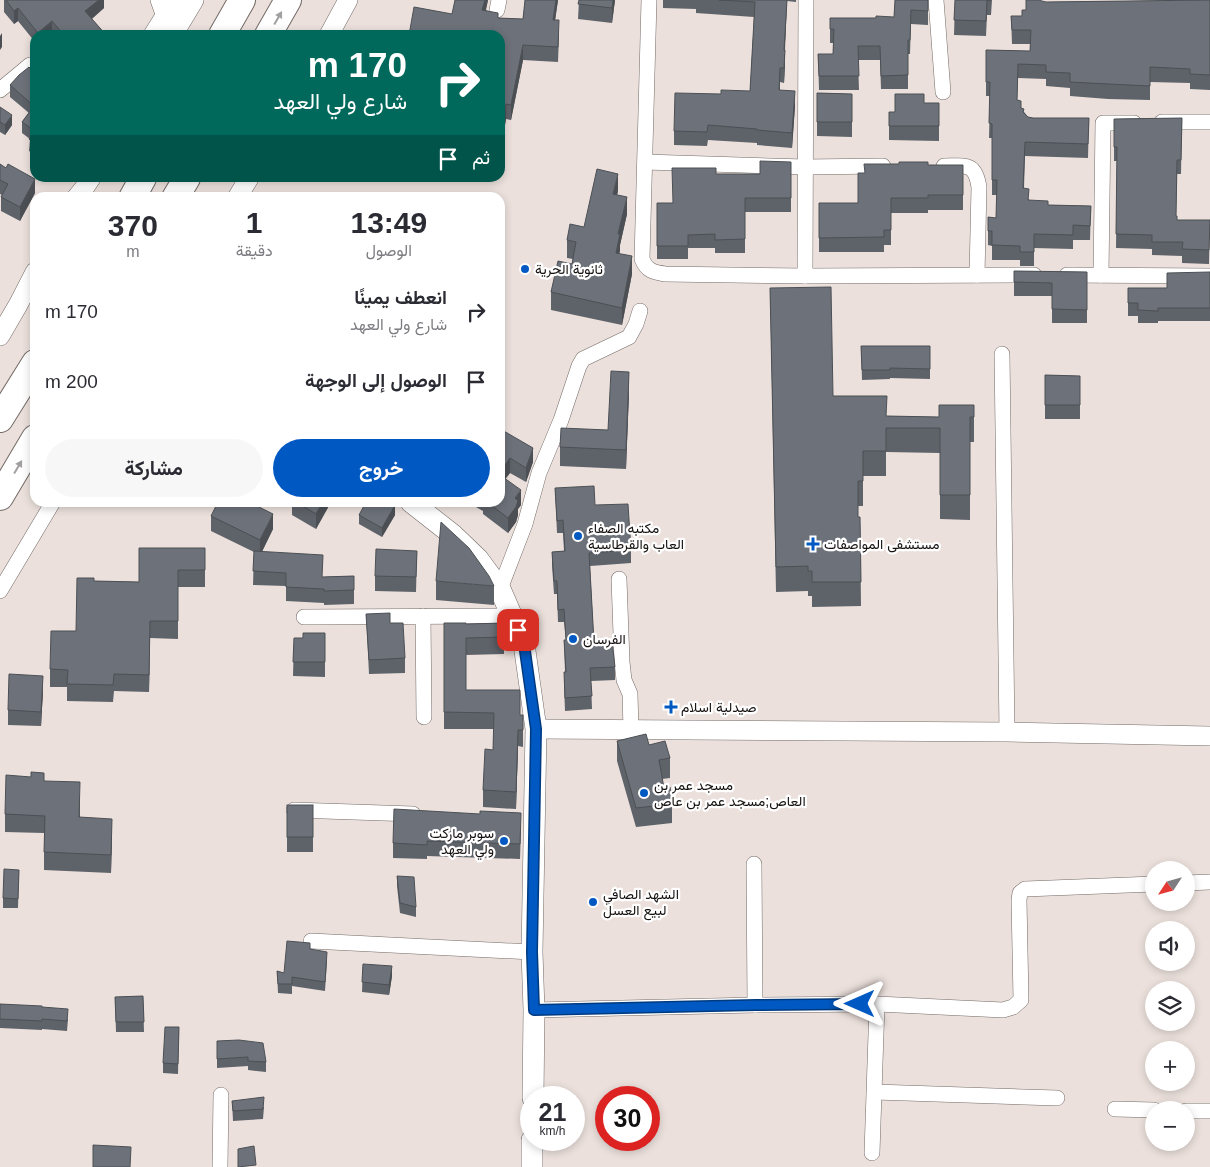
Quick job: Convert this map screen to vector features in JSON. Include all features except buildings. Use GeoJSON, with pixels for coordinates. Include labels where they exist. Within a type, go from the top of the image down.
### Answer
{"type":"FeatureCollection","features":[{"type":"Feature","properties":{"kind":"highway"},"geometry":{"type":"LineString","coordinates":[[225,30],[242,0]]}},
{"type":"Feature","properties":{"kind":"highway"},"geometry":{"type":"LineString","coordinates":[[271,30],[288,0]]}},
{"type":"Feature","properties":{"kind":"highway"},"geometry":{"type":"LineString","coordinates":[[2,414],[30,371]]}},
{"type":"Feature","properties":{"kind":"highway"},"geometry":{"type":"LineString","coordinates":[[0,497],[30,446]]}},
{"type":"Feature","properties":{"kind":"main road"},"geometry":{"type":"LineString","coordinates":[[417,507],[453,535],[478,559],[500,588],[524,644],[536,729],[530,818],[534,1010],[533,1086]]}},
{"type":"Feature","properties":{"kind":"main road"},"geometry":{"type":"LineString","coordinates":[[532,1151],[532,1167]]}},
{"type":"Feature","properties":{"kind":"street"},"geometry":{"type":"LineString","coordinates":[[168,20],[175,0]]}},
{"type":"Feature","properties":{"kind":"street"},"geometry":{"type":"LineString","coordinates":[[158,30],[194,0]]}},
{"type":"Feature","properties":{"kind":"street"},"geometry":{"type":"LineString","coordinates":[[332,30],[348,0]]}},
{"type":"Feature","properties":{"kind":"street"},"geometry":{"type":"LineString","coordinates":[[650,0],[642,259],[652,272],[665,274],[805,276],[1210,276]]}},
{"type":"Feature","properties":{"kind":"street"},"geometry":{"type":"LineString","coordinates":[[805,276],[806,0]]}},
{"type":"Feature","properties":{"kind":"street"},"geometry":{"type":"LineString","coordinates":[[936,0],[943,92]]}},
{"type":"Feature","properties":{"kind":"street"},"geometry":{"type":"LineString","coordinates":[[0,90],[30,65]]}},
{"type":"Feature","properties":{"kind":"street"},"geometry":{"type":"LineString","coordinates":[[1086,123],[1210,122]]}},
{"type":"Feature","properties":{"kind":"street"},"geometry":{"type":"LineString","coordinates":[[1101,275],[1103,123]]}},
{"type":"Feature","properties":{"kind":"street"},"geometry":{"type":"LineString","coordinates":[[645,162],[804,167],[892,166]]}},
{"type":"Feature","properties":{"kind":"street"},"geometry":{"type":"LineString","coordinates":[[931,166],[969,167],[977,177],[979,187],[977,275]]}},
{"type":"Feature","properties":{"kind":"street"},"geometry":{"type":"LineString","coordinates":[[80,192],[88,182]]}},
{"type":"Feature","properties":{"kind":"street"},"geometry":{"type":"LineString","coordinates":[[0,336],[30,282]]}},
{"type":"Feature","properties":{"kind":"street"},"geometry":{"type":"LineString","coordinates":[[500,588],[524,524],[539,473],[562,420],[579,366],[583,359],[629,337],[636,324],[640,310]]}},
{"type":"Feature","properties":{"kind":"street"},"geometry":{"type":"LineString","coordinates":[[1002,354],[1007,732]]}},
{"type":"Feature","properties":{"kind":"street"},"geometry":{"type":"LineString","coordinates":[[0,591],[50,507]]}},
{"type":"Feature","properties":{"kind":"street"},"geometry":{"type":"LineString","coordinates":[[619,579],[622,662],[624,680],[630,694],[631,730]]}},
{"type":"Feature","properties":{"kind":"street"},"geometry":{"type":"LineString","coordinates":[[423,616],[424,717]]}},
{"type":"Feature","properties":{"kind":"street"},"geometry":{"type":"LineString","coordinates":[[304,617],[512,616]]}},
{"type":"Feature","properties":{"kind":"street"},"geometry":{"type":"LineString","coordinates":[[536,729],[1007,732],[1210,736]]}},
{"type":"Feature","properties":{"kind":"street"},"geometry":{"type":"LineString","coordinates":[[292,810],[431,815]]}},
{"type":"Feature","properties":{"kind":"street"},"geometry":{"type":"LineString","coordinates":[[754,864],[756,1005]]}},
{"type":"Feature","properties":{"kind":"street"},"geometry":{"type":"LineString","coordinates":[[1195,883],[1210,882]]}},
{"type":"Feature","properties":{"kind":"street"},"geometry":{"type":"LineString","coordinates":[[534,1010],[877,1004],[1003,1010],[1014,1007],[1021,1000],[1019,900],[1020,893],[1024,889],[1145,884]]}},
{"type":"Feature","properties":{"kind":"street"},"geometry":{"type":"LineString","coordinates":[[311,942],[532,952]]}},
{"type":"Feature","properties":{"kind":"street"},"geometry":{"type":"LineString","coordinates":[[872,1153],[877,1004]]}},
{"type":"Feature","properties":{"kind":"street"},"geometry":{"type":"LineString","coordinates":[[875,1092],[1057,1098]]}},
{"type":"Feature","properties":{"kind":"street"},"geometry":{"type":"LineString","coordinates":[[220,1167],[221,1095]]}},
{"type":"Feature","properties":{"kind":"street"},"geometry":{"type":"LineString","coordinates":[[1115,1109],[1145,1110]]}},
{"type":"Feature","properties":{"kind":"street"},"geometry":{"type":"LineString","coordinates":[[1195,1111],[1210,1111]]}},
{"type":"Feature","properties":{"kind":"place","name":"ثانوية الحرية"},"geometry":{"type":"Point","coordinates":[525,269]}},
{"type":"Feature","properties":{"kind":"place","name":"مكتبه الصفاء العاب والقرطاسية"},"geometry":{"type":"Point","coordinates":[578,536]}},
{"type":"Feature","properties":{"kind":"place","name":"مستشفى المواصفات"},"geometry":{"type":"Point","coordinates":[813,544]}},
{"type":"Feature","properties":{"kind":"place","name":"الفرسان"},"geometry":{"type":"Point","coordinates":[573,639]}},
{"type":"Feature","properties":{"kind":"place","name":"صيدلية اسلام"},"geometry":{"type":"Point","coordinates":[671,707]}},
{"type":"Feature","properties":{"kind":"place","name":"مسجد عمر بن العاص;مسجد عمر بن عاص"},"geometry":{"type":"Point","coordinates":[644,793]}},
{"type":"Feature","properties":{"kind":"place","name":"سوبر ماركت ولي العهد"},"geometry":{"type":"Point","coordinates":[504,841]}},
{"type":"Feature","properties":{"kind":"place","name":"الشهد الصافي لبيع العسل"},"geometry":{"type":"Point","coordinates":[593,902]}},
{"type":"Feature","properties":{"kind":"route"},"geometry":{"type":"LineString","coordinates":[[518,630],[524,644],[536,729],[532,952],[534,1010],[860,1004]]}}]}
